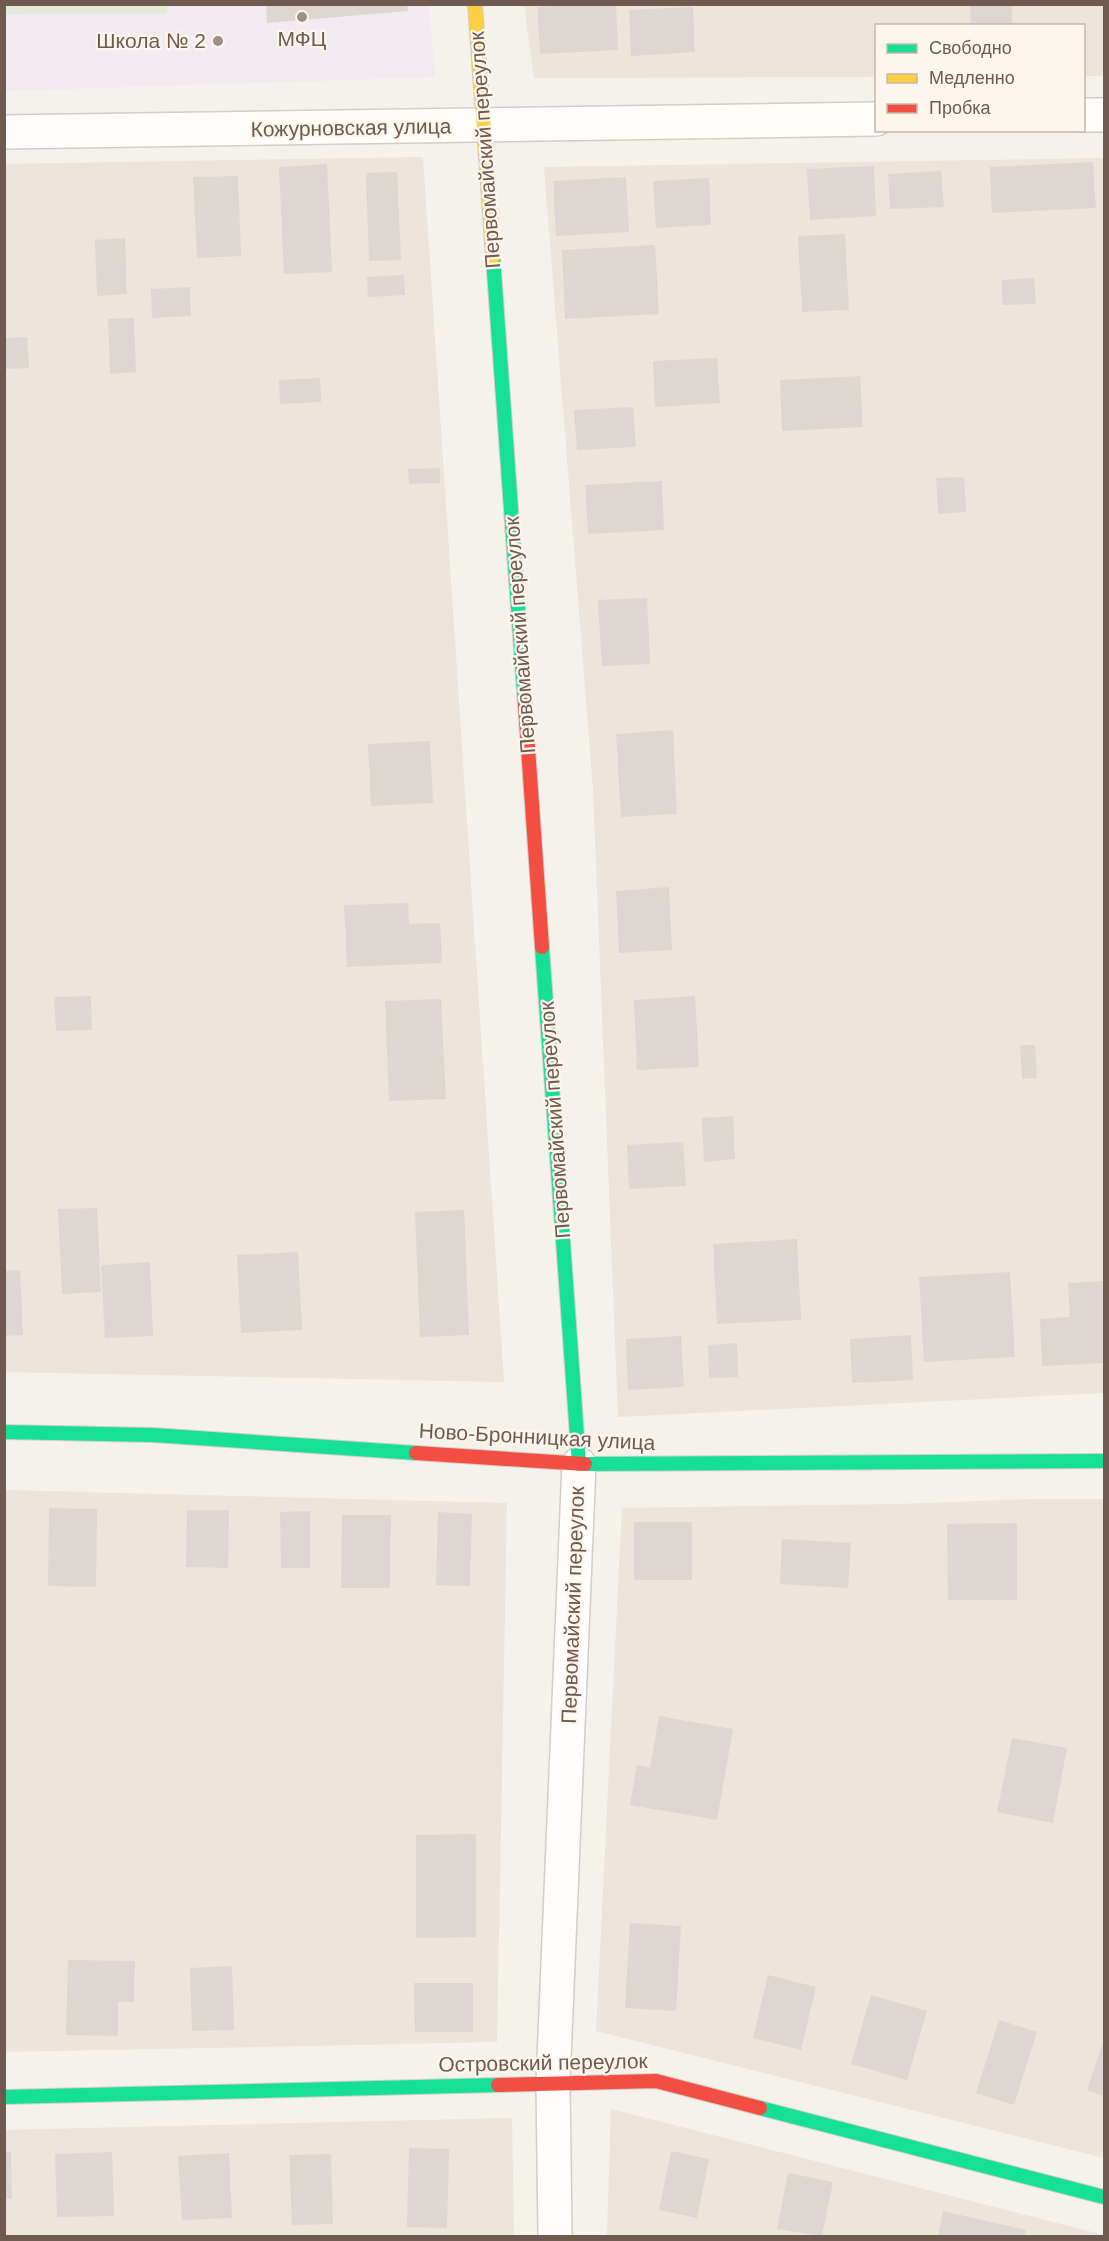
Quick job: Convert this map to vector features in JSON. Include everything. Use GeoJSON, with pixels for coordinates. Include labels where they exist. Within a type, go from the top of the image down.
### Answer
{"type":"FeatureCollection","features":[{"type":"Feature","properties":{"kind":"street","name":"Первомайский переулок"},"geometry":{"type":"LineString","coordinates":[[475,4],[579,1464],[553,2083],[555,2236]]}},
{"type":"Feature","properties":{"kind":"street"},"geometry":{"type":"LineString","coordinates":[[1085,115],[1104,115]]}},
{"type":"Feature","properties":{"kind":"street","name":"Кожурновская улица"},"geometry":{"type":"LineString","coordinates":[[4,132],[875,119]]}},
{"type":"Feature","properties":{"kind":"street","name":"Ново-Бронницкая улица"},"geometry":{"type":"LineString","coordinates":[[4,1432],[153,1435],[579,1464],[1104,1461]]}},
{"type":"Feature","properties":{"kind":"street","name":"Островский переулок"},"geometry":{"type":"LineString","coordinates":[[4,2097],[656,2081],[1104,2197]]}},
{"type":"Feature","properties":{"kind":"shaded area","name":"Школа № 2"},"geometry":{"type":"Polygon","coordinates":[[[4,5],[429,5],[435,77],[5,91],[4,5]]]}},
{"type":"Feature","properties":{"kind":"shaded area"},"geometry":{"type":"Polygon","coordinates":[[[524,5],[1104,5],[1104,76],[1085,76],[1085,24],[875,24],[875,77],[534,78],[524,5]]]}},
{"type":"Feature","properties":{"kind":"shaded area"},"geometry":{"type":"Polygon","coordinates":[[[423,157],[504,1382],[5,1372],[5,164],[423,157]]]}},
{"type":"Feature","properties":{"kind":"shaded area"},"geometry":{"type":"Polygon","coordinates":[[[1104,158],[1104,1393],[618,1417],[593,789],[544,167],[1104,158]]]}},
{"type":"Feature","properties":{"kind":"shaded area"},"geometry":{"type":"Polygon","coordinates":[[[5,1490],[507,1503],[497,2042],[5,2052],[5,1490]]]}},
{"type":"Feature","properties":{"kind":"shaded area"},"geometry":{"type":"Polygon","coordinates":[[[1104,1499],[1104,2158],[596,2031],[622,1508],[901,1504],[1104,1499]]]}},
{"type":"Feature","properties":{"kind":"shaded area"},"geometry":{"type":"Polygon","coordinates":[[[611,2109],[1104,2235],[1104,2236],[607,2236],[611,2109]]]}},
{"type":"Feature","properties":{"kind":"shaded area"},"geometry":{"type":"Polygon","coordinates":[[[512,2118],[514,2236],[5,2236],[4,2130],[512,2118]]]}},
{"type":"Feature","properties":{"kind":"green space"},"geometry":{"type":"Polygon","coordinates":[[[4,5],[167,5],[167,13],[5,14],[4,5]]]}},
{"type":"Feature","properties":{"kind":"building","name":"МФЦ"},"geometry":{"type":"Polygon","coordinates":[[[266,4],[407,4],[408,11],[267,23],[266,4]]]}},
{"type":"Feature","properties":{"kind":"building"},"geometry":{"type":"Polygon","coordinates":[[[616,4],[618,50],[540,54],[537,7],[616,4]]]}},
{"type":"Feature","properties":{"kind":"building"},"geometry":{"type":"Polygon","coordinates":[[[970,4],[1012,4],[1012,24],[971,24],[970,4]]]}},
{"type":"Feature","properties":{"kind":"building"},"geometry":{"type":"Polygon","coordinates":[[[693,7],[695,52],[631,56],[629,10],[693,7]]]}},
{"type":"Feature","properties":{"kind":"building"},"geometry":{"type":"Polygon","coordinates":[[[1093,162],[1096,208],[992,213],[990,167],[1093,162]]]}},
{"type":"Feature","properties":{"kind":"building"},"geometry":{"type":"Polygon","coordinates":[[[327,164],[332,272],[284,274],[279,167],[327,164]]]}},
{"type":"Feature","properties":{"kind":"building"},"geometry":{"type":"Polygon","coordinates":[[[874,166],[876,216],[810,220],[807,169],[874,166]]]}},
{"type":"Feature","properties":{"kind":"building"},"geometry":{"type":"Polygon","coordinates":[[[941,171],[944,207],[890,209],[888,174],[941,171]]]}},
{"type":"Feature","properties":{"kind":"building"},"geometry":{"type":"Polygon","coordinates":[[[397,172],[401,260],[369,261],[366,173],[397,172]]]}},
{"type":"Feature","properties":{"kind":"building"},"geometry":{"type":"Polygon","coordinates":[[[238,176],[241,256],[197,258],[193,177],[238,176]]]}},
{"type":"Feature","properties":{"kind":"building"},"geometry":{"type":"Polygon","coordinates":[[[626,177],[629,232],[556,236],[553,181],[626,177]]]}},
{"type":"Feature","properties":{"kind":"building"},"geometry":{"type":"Polygon","coordinates":[[[709,178],[711,225],[656,228],[653,181],[709,178]]]}},
{"type":"Feature","properties":{"kind":"building"},"geometry":{"type":"Polygon","coordinates":[[[845,234],[849,310],[802,312],[798,236],[845,234]]]}},
{"type":"Feature","properties":{"kind":"building"},"geometry":{"type":"Polygon","coordinates":[[[125,238],[127,294],[97,296],[95,240],[125,238]]]}},
{"type":"Feature","properties":{"kind":"building"},"geometry":{"type":"Polygon","coordinates":[[[655,245],[659,314],[565,319],[562,250],[655,245]]]}},
{"type":"Feature","properties":{"kind":"building"},"geometry":{"type":"Polygon","coordinates":[[[404,275],[405,295],[368,297],[367,277],[404,275]]]}},
{"type":"Feature","properties":{"kind":"building"},"geometry":{"type":"Polygon","coordinates":[[[1034,278],[1036,304],[1003,305],[1001,280],[1034,278]]]}},
{"type":"Feature","properties":{"kind":"building"},"geometry":{"type":"Polygon","coordinates":[[[190,287],[191,316],[152,318],[151,289],[190,287]]]}},
{"type":"Feature","properties":{"kind":"building"},"geometry":{"type":"Polygon","coordinates":[[[134,318],[136,372],[110,374],[108,319],[134,318]]]}},
{"type":"Feature","properties":{"kind":"building"},"geometry":{"type":"Polygon","coordinates":[[[27,337],[29,368],[4,369],[4,338],[27,337]]]}},
{"type":"Feature","properties":{"kind":"building"},"geometry":{"type":"Polygon","coordinates":[[[717,358],[720,403],[655,407],[653,361],[717,358]]]}},
{"type":"Feature","properties":{"kind":"building"},"geometry":{"type":"Polygon","coordinates":[[[860,376],[863,427],[782,431],[780,380],[860,376]]]}},
{"type":"Feature","properties":{"kind":"building"},"geometry":{"type":"Polygon","coordinates":[[[320,378],[321,402],[280,404],[279,380],[320,378]]]}},
{"type":"Feature","properties":{"kind":"building"},"geometry":{"type":"Polygon","coordinates":[[[633,407],[636,447],[577,450],[574,410],[633,407]]]}},
{"type":"Feature","properties":{"kind":"building"},"geometry":{"type":"Polygon","coordinates":[[[440,468],[440,483],[409,484],[408,469],[440,468]]]}},
{"type":"Feature","properties":{"kind":"building"},"geometry":{"type":"Polygon","coordinates":[[[964,477],[966,512],[938,514],[936,478],[964,477]]]}},
{"type":"Feature","properties":{"kind":"building"},"geometry":{"type":"Polygon","coordinates":[[[662,481],[664,530],[588,534],[585,485],[662,481]]]}},
{"type":"Feature","properties":{"kind":"building"},"geometry":{"type":"Polygon","coordinates":[[[647,598],[650,664],[602,666],[598,600],[647,598]]]}},
{"type":"Feature","properties":{"kind":"building"},"geometry":{"type":"Polygon","coordinates":[[[673,730],[677,814],[621,817],[616,734],[673,730]]]}},
{"type":"Feature","properties":{"kind":"building"},"geometry":{"type":"Polygon","coordinates":[[[430,741],[433,803],[371,806],[368,744],[430,741]]]}},
{"type":"Feature","properties":{"kind":"building"},"geometry":{"type":"Polygon","coordinates":[[[669,887],[672,950],[619,953],[616,891],[669,887]]]}},
{"type":"Feature","properties":{"kind":"building"},"geometry":{"type":"Polygon","coordinates":[[[408,903],[409,924],[440,923],[442,963],[347,967],[344,905],[408,903]]]}},
{"type":"Feature","properties":{"kind":"building"},"geometry":{"type":"Polygon","coordinates":[[[91,996],[92,1030],[56,1031],[54,997],[91,996]]]}},
{"type":"Feature","properties":{"kind":"building"},"geometry":{"type":"Polygon","coordinates":[[[695,996],[699,1067],[637,1070],[634,1000],[695,996]]]}},
{"type":"Feature","properties":{"kind":"building"},"geometry":{"type":"Polygon","coordinates":[[[441,999],[446,1099],[389,1101],[385,1001],[441,999]]]}},
{"type":"Feature","properties":{"kind":"building"},"geometry":{"type":"Polygon","coordinates":[[[1020,1045],[1035,1045],[1037,1078],[1022,1079],[1020,1045]]]}},
{"type":"Feature","properties":{"kind":"building"},"geometry":{"type":"Polygon","coordinates":[[[733,1116],[735,1159],[704,1162],[702,1118],[733,1116]]]}},
{"type":"Feature","properties":{"kind":"building"},"geometry":{"type":"Polygon","coordinates":[[[683,1142],[686,1186],[629,1189],[627,1145],[683,1142]]]}},
{"type":"Feature","properties":{"kind":"building"},"geometry":{"type":"Polygon","coordinates":[[[97,1208],[101,1292],[62,1294],[58,1209],[97,1208]]]}},
{"type":"Feature","properties":{"kind":"building"},"geometry":{"type":"Polygon","coordinates":[[[464,1210],[469,1335],[420,1337],[415,1212],[464,1210]]]}},
{"type":"Feature","properties":{"kind":"building"},"geometry":{"type":"Polygon","coordinates":[[[797,1239],[801,1320],[717,1324],[713,1244],[797,1239]]]}},
{"type":"Feature","properties":{"kind":"building"},"geometry":{"type":"Polygon","coordinates":[[[298,1252],[302,1330],[241,1333],[237,1255],[298,1252]]]}},
{"type":"Feature","properties":{"kind":"building"},"geometry":{"type":"Polygon","coordinates":[[[150,1262],[153,1336],[105,1338],[101,1265],[150,1262]]]}},
{"type":"Feature","properties":{"kind":"building"},"geometry":{"type":"Polygon","coordinates":[[[20,1270],[23,1335],[4,1336],[4,1271],[20,1270]]]}},
{"type":"Feature","properties":{"kind":"building"},"geometry":{"type":"Polygon","coordinates":[[[1010,1272],[1015,1357],[924,1362],[919,1277],[1010,1272]]]}},
{"type":"Feature","properties":{"kind":"building"},"geometry":{"type":"Polygon","coordinates":[[[1104,1281],[1104,1363],[1042,1366],[1040,1319],[1070,1317],[1068,1283],[1104,1281]]]}},
{"type":"Feature","properties":{"kind":"building"},"geometry":{"type":"Polygon","coordinates":[[[911,1335],[913,1380],[852,1383],[850,1339],[911,1335]]]}},
{"type":"Feature","properties":{"kind":"building"},"geometry":{"type":"Polygon","coordinates":[[[681,1336],[684,1387],[628,1390],[626,1339],[681,1336]]]}},
{"type":"Feature","properties":{"kind":"building"},"geometry":{"type":"Polygon","coordinates":[[[737,1343],[738,1377],[709,1378],[708,1345],[737,1343]]]}},
{"type":"Feature","properties":{"kind":"building"},"geometry":{"type":"Polygon","coordinates":[[[49,1508],[97,1509],[96,1587],[48,1586],[49,1508]]]}},
{"type":"Feature","properties":{"kind":"building"},"geometry":{"type":"Polygon","coordinates":[[[187,1510],[229,1510],[228,1568],[186,1567],[187,1510]]]}},
{"type":"Feature","properties":{"kind":"building"},"geometry":{"type":"Polygon","coordinates":[[[310,1511],[310,1568],[281,1568],[280,1512],[310,1511]]]}},
{"type":"Feature","properties":{"kind":"building"},"geometry":{"type":"Polygon","coordinates":[[[438,1512],[472,1514],[470,1586],[436,1585],[438,1512]]]}},
{"type":"Feature","properties":{"kind":"building"},"geometry":{"type":"Polygon","coordinates":[[[342,1515],[391,1515],[390,1588],[341,1588],[342,1515]]]}},
{"type":"Feature","properties":{"kind":"building"},"geometry":{"type":"Polygon","coordinates":[[[634,1522],[692,1522],[692,1580],[634,1580],[634,1522]]]}},
{"type":"Feature","properties":{"kind":"building"},"geometry":{"type":"Polygon","coordinates":[[[1017,1523],[1017,1600],[948,1600],[947,1524],[1017,1523]]]}},
{"type":"Feature","properties":{"kind":"building"},"geometry":{"type":"Polygon","coordinates":[[[782,1539],[851,1543],[848,1588],[780,1584],[782,1539]]]}},
{"type":"Feature","properties":{"kind":"building"},"geometry":{"type":"Polygon","coordinates":[[[659,1716],[733,1729],[717,1820],[630,1805],[637,1765],[650,1768],[659,1716]]]}},
{"type":"Feature","properties":{"kind":"building"},"geometry":{"type":"Polygon","coordinates":[[[1012,1738],[1067,1748],[1053,1823],[997,1812],[1012,1738]]]}},
{"type":"Feature","properties":{"kind":"building"},"geometry":{"type":"Polygon","coordinates":[[[476,1834],[476,1937],[416,1938],[416,1835],[476,1834]]]}},
{"type":"Feature","properties":{"kind":"building"},"geometry":{"type":"Polygon","coordinates":[[[630,1923],[681,1926],[676,2011],[625,2008],[630,1923]]]}},
{"type":"Feature","properties":{"kind":"building"},"geometry":{"type":"Polygon","coordinates":[[[68,1960],[135,1961],[134,2002],[118,2002],[118,2036],[66,2035],[68,1960]]]}},
{"type":"Feature","properties":{"kind":"building"},"geometry":{"type":"Polygon","coordinates":[[[232,1966],[234,2030],[192,2031],[190,1968],[232,1966]]]}},
{"type":"Feature","properties":{"kind":"building"},"geometry":{"type":"Polygon","coordinates":[[[768,1975],[816,1987],[801,2050],[753,2038],[768,1975]]]}},
{"type":"Feature","properties":{"kind":"building"},"geometry":{"type":"Polygon","coordinates":[[[414,1983],[473,1983],[473,2032],[415,2032],[414,1983]]]}},
{"type":"Feature","properties":{"kind":"building"},"geometry":{"type":"Polygon","coordinates":[[[871,1995],[927,2011],[907,2080],[851,2064],[871,1995]]]}},
{"type":"Feature","properties":{"kind":"building"},"geometry":{"type":"Polygon","coordinates":[[[999,2020],[1037,2032],[1014,2105],[976,2093],[999,2020]]]}},
{"type":"Feature","properties":{"kind":"building"},"geometry":{"type":"Polygon","coordinates":[[[1104,2039],[1104,2096],[1087,2090],[1104,2039]]]}},
{"type":"Feature","properties":{"kind":"building"},"geometry":{"type":"Polygon","coordinates":[[[409,2148],[449,2149],[447,2228],[407,2227],[409,2148]]]}},
{"type":"Feature","properties":{"kind":"building"},"geometry":{"type":"Polygon","coordinates":[[[671,2151],[709,2159],[697,2218],[659,2210],[671,2151]]]}},
{"type":"Feature","properties":{"kind":"building"},"geometry":{"type":"Polygon","coordinates":[[[4,2152],[11,2152],[12,2199],[4,2199],[4,2152]]]}},
{"type":"Feature","properties":{"kind":"building"},"geometry":{"type":"Polygon","coordinates":[[[112,2152],[114,2216],[57,2217],[55,2154],[112,2152]]]}},
{"type":"Feature","properties":{"kind":"building"},"geometry":{"type":"Polygon","coordinates":[[[229,2153],[232,2218],[182,2220],[178,2156],[229,2153]]]}},
{"type":"Feature","properties":{"kind":"building"},"geometry":{"type":"Polygon","coordinates":[[[331,2154],[333,2224],[292,2225],[289,2155],[331,2154]]]}},
{"type":"Feature","properties":{"kind":"building"},"geometry":{"type":"Polygon","coordinates":[[[788,2173],[833,2182],[822,2236],[777,2229],[788,2173]]]}},
{"type":"Feature","properties":{"kind":"building"},"geometry":{"type":"Polygon","coordinates":[[[943,2211],[1026,2230],[1024,2236],[938,2236],[943,2211]]]}},
{"type":"Feature","properties":{"kind":"traffic: fast"},"geometry":{"type":"LineString","coordinates":[[493,257],[525,705]]}},
{"type":"Feature","properties":{"kind":"traffic: fast"},"geometry":{"type":"LineString","coordinates":[[542,947],[579,1464]]}},
{"type":"Feature","properties":{"kind":"traffic: fast"},"geometry":{"type":"LineString","coordinates":[[4,1432],[153,1435],[416,1453]]}},
{"type":"Feature","properties":{"kind":"traffic: fast"},"geometry":{"type":"LineString","coordinates":[[585,1464],[1104,1461]]}},
{"type":"Feature","properties":{"kind":"traffic: fast"},"geometry":{"type":"LineString","coordinates":[[4,2097],[498,2085]]}},
{"type":"Feature","properties":{"kind":"traffic: fast"},"geometry":{"type":"LineString","coordinates":[[760,2108],[1104,2197]]}},
{"type":"Feature","properties":{"kind":"traffic: slow"},"geometry":{"type":"LineString","coordinates":[[475,4],[493,257]]}},
{"type":"Feature","properties":{"kind":"traffic: jam"},"geometry":{"type":"LineString","coordinates":[[525,705],[542,947]]}},
{"type":"Feature","properties":{"kind":"traffic: jam"},"geometry":{"type":"LineString","coordinates":[[416,1453],[585,1464]]}},
{"type":"Feature","properties":{"kind":"traffic: jam"},"geometry":{"type":"LineString","coordinates":[[498,2085],[656,2081],[760,2108]]}},
{"type":"Feature","properties":{"kind":"place","name":"МФЦ"},"geometry":{"type":"Point","coordinates":[302,17]}},
{"type":"Feature","properties":{"kind":"place","name":"Школа № 2"},"geometry":{"type":"Point","coordinates":[218,41]}}]}
